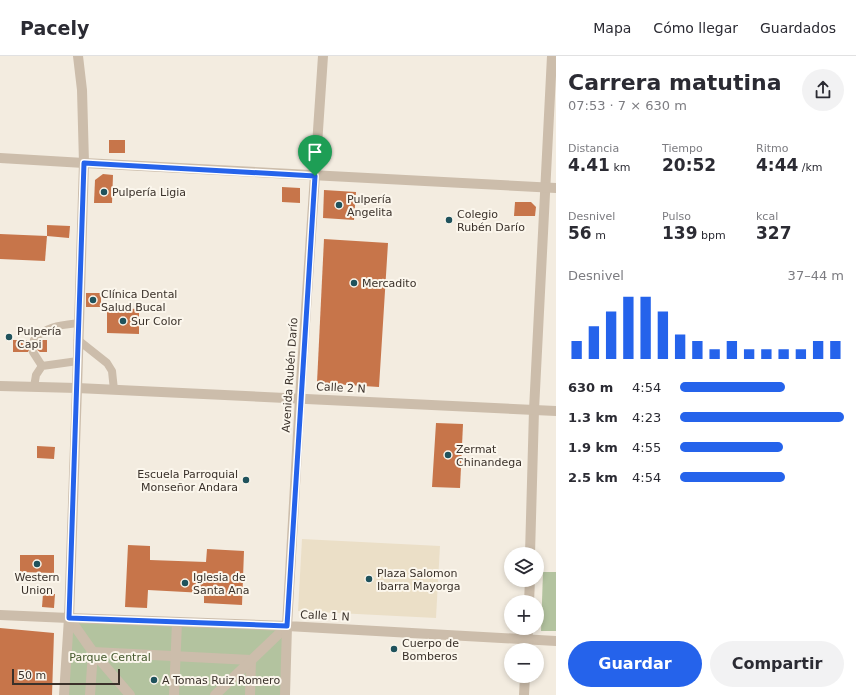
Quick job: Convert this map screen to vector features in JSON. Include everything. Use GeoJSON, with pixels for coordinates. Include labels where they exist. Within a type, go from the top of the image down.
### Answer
{"type":"FeatureCollection","features":[{"type":"Feature","properties":{"kind":"street"},"geometry":{"type":"LineString","coordinates":[[64,695],[69,618],[84,163],[82,90],[78,56]]}},
{"type":"Feature","properties":{"kind":"street","name":"Avenida Rubén Darío"},"geometry":{"type":"LineString","coordinates":[[285,695],[287,626],[300,398],[323,56]]}},
{"type":"Feature","properties":{"kind":"street"},"geometry":{"type":"LineString","coordinates":[[530,547],[534,410],[552,56]]}},
{"type":"Feature","properties":{"kind":"street"},"geometry":{"type":"LineString","coordinates":[[0,158],[556,188]]}},
{"type":"Feature","properties":{"kind":"street","name":"Calle 2 N"},"geometry":{"type":"LineString","coordinates":[[0,386],[300,398],[556,411]]}},
{"type":"Feature","properties":{"kind":"street","name":"Calle 1 N"},"geometry":{"type":"LineString","coordinates":[[0,615],[287,626],[556,641]]}},
{"type":"Feature","properties":{"kind":"street"},"geometry":{"type":"LineString","coordinates":[[69,618],[93,652],[130,695]]}},
{"type":"Feature","properties":{"kind":"street"},"geometry":{"type":"LineString","coordinates":[[174,695],[177,622]]}},
{"type":"Feature","properties":{"kind":"street"},"geometry":{"type":"LineString","coordinates":[[215,695],[287,626]]}},
{"type":"Feature","properties":{"kind":"street"},"geometry":{"type":"LineString","coordinates":[[528,635],[528,643]]}},
{"type":"Feature","properties":{"kind":"street"},"geometry":{"type":"LineString","coordinates":[[93,652],[251,660]]}},
{"type":"Feature","properties":{"kind":"street"},"geometry":{"type":"LineString","coordinates":[[90,695],[93,652]]}},
{"type":"Feature","properties":{"kind":"street"},"geometry":{"type":"LineString","coordinates":[[250,695],[251,660]]}},
{"type":"Feature","properties":{"kind":"street"},"geometry":{"type":"LineString","coordinates":[[524,695],[525,683]]}},
{"type":"Feature","properties":{"kind":"lane"},"geometry":{"type":"LineString","coordinates":[[34,340],[39,334],[55,326],[79,323]]}},
{"type":"Feature","properties":{"kind":"lane"},"geometry":{"type":"LineString","coordinates":[[78,340],[107,363],[112,371],[114,390]]}},
{"type":"Feature","properties":{"kind":"lane"},"geometry":{"type":"LineString","coordinates":[[33,352],[42,366]]}},
{"type":"Feature","properties":{"kind":"lane"},"geometry":{"type":"LineString","coordinates":[[34,387],[36,375],[42,366],[78,361]]}},
{"type":"Feature","properties":{"kind":"green space"},"geometry":{"type":"Polygon","coordinates":[[[544,572],[556,572],[556,631],[544,631],[544,595],[542,595],[544,572]]]}},
{"type":"Feature","properties":{"kind":"green space","name":"Parque Central"},"geometry":{"type":"Polygon","coordinates":[[[69,618],[287,626],[285,695],[64,695],[69,618]]]}},
{"type":"Feature","properties":{"kind":"shaded area","name":"Plaza Salomon Ibarra Mayorga"},"geometry":{"type":"Polygon","coordinates":[[[302,539],[440,546],[436,618],[298,611],[302,539]]]}},
{"type":"Feature","properties":{"kind":"building"},"geometry":{"type":"Polygon","coordinates":[[[109,140],[125,140],[125,153],[109,153],[109,140]]]}},
{"type":"Feature","properties":{"kind":"building","name":"Pulpería Ligia"},"geometry":{"type":"Polygon","coordinates":[[[103,174],[113,175],[112,203],[94,203],[95,180],[103,174]]]}},
{"type":"Feature","properties":{"kind":"building"},"geometry":{"type":"Polygon","coordinates":[[[282,187],[300,188],[300,203],[282,202],[282,187]]]}},
{"type":"Feature","properties":{"kind":"building","name":"Pulpería Angelita"},"geometry":{"type":"Polygon","coordinates":[[[324,190],[356,192],[354,220],[323,218],[324,190]]]}},
{"type":"Feature","properties":{"kind":"building"},"geometry":{"type":"Polygon","coordinates":[[[515,202],[531,202],[536,207],[535,216],[514,216],[515,202]]]}},
{"type":"Feature","properties":{"kind":"building"},"geometry":{"type":"Polygon","coordinates":[[[47,225],[70,226],[69,238],[47,236],[47,225]]]}},
{"type":"Feature","properties":{"kind":"building"},"geometry":{"type":"Polygon","coordinates":[[[0,234],[47,236],[45,261],[0,259],[0,234]]]}},
{"type":"Feature","properties":{"kind":"building","name":"Mercadito"},"geometry":{"type":"Polygon","coordinates":[[[324,239],[388,243],[379,387],[317,383],[324,239]]]}},
{"type":"Feature","properties":{"kind":"building","name":"Clínica Dental Salud Bucal"},"geometry":{"type":"Polygon","coordinates":[[[86,293],[101,293],[101,307],[86,307],[86,293]]]}},
{"type":"Feature","properties":{"kind":"building","name":"Sur Color"},"geometry":{"type":"Polygon","coordinates":[[[107,308],[139,309],[139,334],[107,333],[107,308]]]}},
{"type":"Feature","properties":{"kind":"building"},"geometry":{"type":"Polygon","coordinates":[[[13,340],[29,340],[30,344],[33,345],[42,340],[47,340],[47,352],[40,352],[33,347],[30,348],[28,352],[13,352],[13,340]]]}},
{"type":"Feature","properties":{"kind":"building","name":"Zermat Chinandega"},"geometry":{"type":"Polygon","coordinates":[[[436,423],[463,424],[460,488],[432,487],[436,423]]]}},
{"type":"Feature","properties":{"kind":"building"},"geometry":{"type":"Polygon","coordinates":[[[37,446],[55,447],[54,459],[37,458],[37,446]]]}},
{"type":"Feature","properties":{"kind":"building","name":"Iglesia de Santa Ana"},"geometry":{"type":"Polygon","coordinates":[[[128,545],[150,546],[150,560],[206,562],[207,549],[244,551],[242,605],[204,603],[204,593],[148,590],[147,608],[125,607],[128,545]]]}},
{"type":"Feature","properties":{"kind":"building","name":"Western Union"},"geometry":{"type":"Polygon","coordinates":[[[20,555],[54,555],[54,573],[20,572],[20,555]]]}},
{"type":"Feature","properties":{"kind":"building"},"geometry":{"type":"Polygon","coordinates":[[[43,594],[55,594],[54,608],[42,607],[43,594]]]}},
{"type":"Feature","properties":{"kind":"building"},"geometry":{"type":"Polygon","coordinates":[[[0,628],[54,633],[52,695],[0,695],[0,628]]]}},
{"type":"Feature","properties":{"kind":"place","name":"Pulpería Ligia"},"geometry":{"type":"Point","coordinates":[104,192]}},
{"type":"Feature","properties":{"kind":"place","name":"Pulpería Angelita"},"geometry":{"type":"Point","coordinates":[339,205]}},
{"type":"Feature","properties":{"kind":"place","name":"Colegio Rubén Darío"},"geometry":{"type":"Point","coordinates":[449,220]}},
{"type":"Feature","properties":{"kind":"place","name":"Mercadito"},"geometry":{"type":"Point","coordinates":[354,283]}},
{"type":"Feature","properties":{"kind":"place","name":"Clínica Dental Salud Bucal"},"geometry":{"type":"Point","coordinates":[93,300]}},
{"type":"Feature","properties":{"kind":"place","name":"Sur Color"},"geometry":{"type":"Point","coordinates":[123,321]}},
{"type":"Feature","properties":{"kind":"place","name":"Pulpería Capi"},"geometry":{"type":"Point","coordinates":[9,337]}},
{"type":"Feature","properties":{"kind":"place","name":"Zermat Chinandega"},"geometry":{"type":"Point","coordinates":[448,455]}},
{"type":"Feature","properties":{"kind":"place","name":"Escuela Parroquial Monseñor Andara"},"geometry":{"type":"Point","coordinates":[246,480]}},
{"type":"Feature","properties":{"kind":"place","name":"Western Union"},"geometry":{"type":"Point","coordinates":[37,564]}},
{"type":"Feature","properties":{"kind":"place","name":"Plaza Salomon Ibarra Mayorga"},"geometry":{"type":"Point","coordinates":[369,579]}},
{"type":"Feature","properties":{"kind":"place","name":"Iglesia de Santa Ana"},"geometry":{"type":"Point","coordinates":[185,583]}},
{"type":"Feature","properties":{"kind":"place","name":"Cuerpo de Bomberos"},"geometry":{"type":"Point","coordinates":[394,649]}},
{"type":"Feature","properties":{"kind":"place","name":"A Tomas Ruiz Romero"},"geometry":{"type":"Point","coordinates":[154,680]}},
{"type":"Feature","properties":{"kind":"route"},"geometry":{"type":"LineString","coordinates":[[84,163],[315,176],[287,626],[69,618],[84,163]]}}]}
